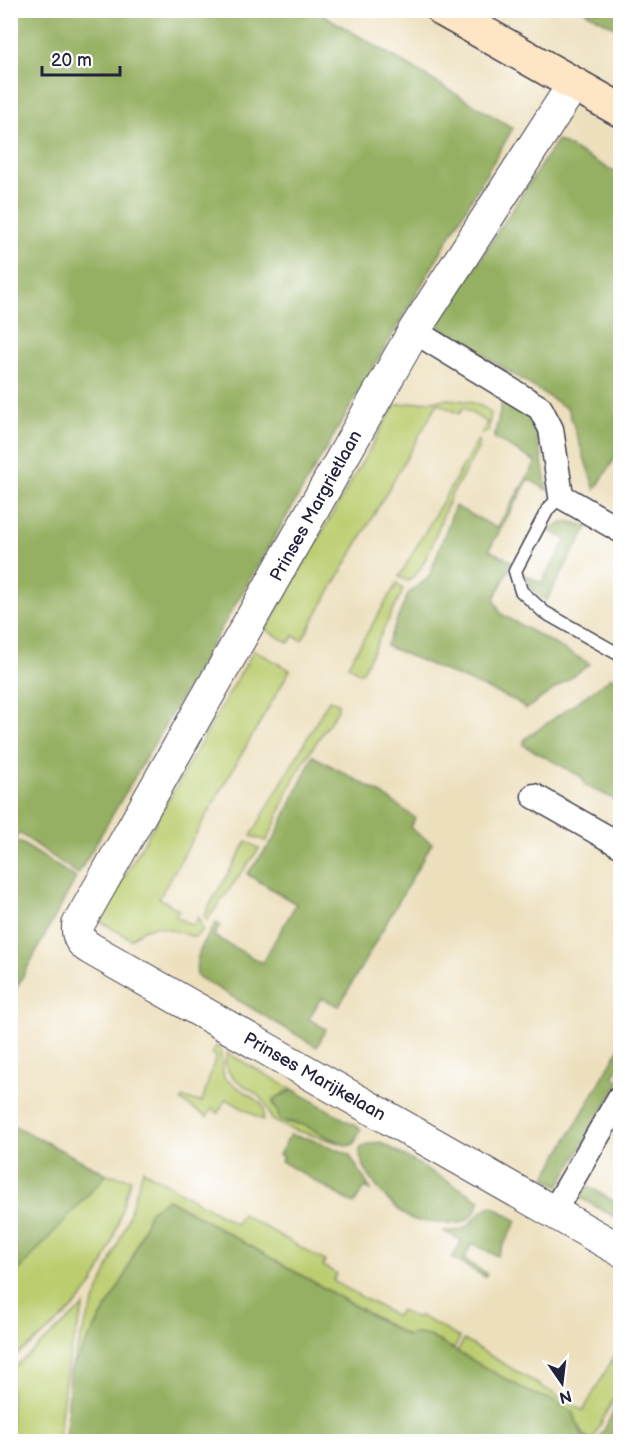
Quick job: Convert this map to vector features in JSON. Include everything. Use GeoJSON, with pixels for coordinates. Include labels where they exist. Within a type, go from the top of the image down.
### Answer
{"type":"FeatureCollection","features":[{"type":"Feature","properties":{"kind":"main road"},"geometry":{"type":"LineString","coordinates":[[459,14],[573,85],[621,111]]}},
{"type":"Feature","properties":{"kind":"street","name":"Prinses Margrietlaan"},"geometry":{"type":"LineString","coordinates":[[79,937],[78,925],[414,332],[573,85]]}},
{"type":"Feature","properties":{"kind":"street"},"geometry":{"type":"LineString","coordinates":[[414,332],[540,408],[551,429],[561,496],[621,530]]}},
{"type":"Feature","properties":{"kind":"street"},"geometry":{"type":"LineString","coordinates":[[534,796],[621,845]]}},
{"type":"Feature","properties":{"kind":"street","name":"Prinses Marijkelaan"},"geometry":{"type":"LineString","coordinates":[[79,937],[91,950],[621,1250]]}},
{"type":"Feature","properties":{"kind":"street"},"geometry":{"type":"LineString","coordinates":[[554,1212],[621,1097]]}},
{"type":"Feature","properties":{"kind":"lane"},"geometry":{"type":"LineString","coordinates":[[561,496],[548,509],[516,571],[521,591],[544,612],[621,655]]}},
{"type":"Feature","properties":{"kind":"green space"},"geometry":{"type":"Polygon","coordinates":[[[11,10],[317,11],[513,128],[78,874],[19,833],[11,846],[11,10]]]}},
{"type":"Feature","properties":{"kind":"green space"},"geometry":{"type":"Polygon","coordinates":[[[584,11],[620,11],[620,30],[584,11]]]}},
{"type":"Feature","properties":{"kind":"green space"},"geometry":{"type":"Polygon","coordinates":[[[557,140],[620,175],[620,450],[595,490],[568,409],[437,326],[557,140]]]}},
{"type":"Feature","properties":{"kind":"green space"},"geometry":{"type":"Polygon","coordinates":[[[447,399],[476,404],[491,413],[488,432],[481,434],[487,422],[463,408],[459,414],[438,403],[302,640],[294,636],[289,643],[266,630],[395,405],[447,399]]]}},
{"type":"Feature","properties":{"kind":"green space"},"geometry":{"type":"Polygon","coordinates":[[[503,399],[535,422],[547,490],[529,479],[489,550],[513,562],[494,599],[501,614],[590,664],[526,709],[516,701],[386,646],[408,594],[429,577],[455,506],[497,528],[536,462],[494,438],[503,399]]]}},
{"type":"Feature","properties":{"kind":"green space"},"geometry":{"type":"Polygon","coordinates":[[[478,440],[480,445],[452,494],[422,566],[408,581],[399,577],[478,440]]]}},
{"type":"Feature","properties":{"kind":"green space"},"geometry":{"type":"Polygon","coordinates":[[[567,521],[588,526],[546,601],[533,591],[526,575],[541,583],[567,540],[547,530],[567,521]]]}},
{"type":"Feature","properties":{"kind":"green space"},"geometry":{"type":"Polygon","coordinates":[[[397,583],[403,590],[360,673],[348,665],[397,583]]]}},
{"type":"Feature","properties":{"kind":"green space"},"geometry":{"type":"Polygon","coordinates":[[[254,650],[290,670],[159,898],[179,910],[175,916],[193,926],[198,917],[203,930],[195,937],[157,926],[143,930],[131,939],[99,921],[254,650]]]}},
{"type":"Feature","properties":{"kind":"green space"},"geometry":{"type":"Polygon","coordinates":[[[612,677],[620,681],[620,802],[585,785],[582,777],[523,745],[525,739],[612,677]]]}},
{"type":"Feature","properties":{"kind":"green space"},"geometry":{"type":"Polygon","coordinates":[[[329,700],[338,703],[338,709],[296,775],[266,841],[251,836],[329,700]]]}},
{"type":"Feature","properties":{"kind":"green space"},"geometry":{"type":"Polygon","coordinates":[[[313,756],[382,794],[415,818],[410,828],[432,843],[339,1006],[321,998],[309,1019],[326,1029],[317,1047],[197,976],[196,969],[201,948],[216,923],[220,925],[214,936],[262,963],[296,904],[247,874],[274,839],[313,756]]]}},
{"type":"Feature","properties":{"kind":"green space"},"geometry":{"type":"Polygon","coordinates":[[[18,841],[76,878],[11,998],[10,854],[18,841]]]}},
{"type":"Feature","properties":{"kind":"green space"},"geometry":{"type":"Polygon","coordinates":[[[247,841],[259,849],[207,920],[204,915],[247,841]]]}},
{"type":"Feature","properties":{"kind":"green space"},"geometry":{"type":"Polygon","coordinates":[[[216,1046],[220,1048],[224,1078],[261,1103],[264,1109],[263,1120],[226,1099],[218,1113],[212,1109],[207,1117],[181,1101],[183,1098],[202,1102],[216,1056],[211,1054],[216,1046]]]}},
{"type":"Feature","properties":{"kind":"green space"},"geometry":{"type":"Polygon","coordinates":[[[620,1047],[620,1065],[613,1078],[620,1081],[559,1186],[545,1178],[620,1047]]]}},
{"type":"Feature","properties":{"kind":"green space"},"geometry":{"type":"Polygon","coordinates":[[[227,1053],[294,1090],[286,1091],[272,1103],[284,1122],[304,1125],[339,1143],[288,1128],[272,1120],[264,1101],[231,1075],[225,1061],[227,1053]]]}},
{"type":"Feature","properties":{"kind":"green space"},"geometry":{"type":"Polygon","coordinates":[[[294,1090],[361,1129],[354,1144],[347,1146],[304,1125],[280,1120],[273,1099],[294,1090]]]}},
{"type":"Feature","properties":{"kind":"green space"},"geometry":{"type":"Polygon","coordinates":[[[11,1124],[107,1174],[10,1279],[11,1124]]]}},
{"type":"Feature","properties":{"kind":"green space"},"geometry":{"type":"Polygon","coordinates":[[[290,1135],[310,1139],[349,1154],[371,1190],[365,1187],[354,1204],[281,1161],[283,1157],[279,1155],[290,1135]]]}},
{"type":"Feature","properties":{"kind":"green space"},"geometry":{"type":"Polygon","coordinates":[[[380,1142],[480,1200],[477,1209],[467,1220],[455,1223],[419,1221],[406,1216],[379,1190],[361,1158],[360,1149],[363,1146],[380,1142]]]}},
{"type":"Feature","properties":{"kind":"green space"},"geometry":{"type":"Polygon","coordinates":[[[143,1170],[236,1224],[242,1214],[325,1261],[323,1266],[337,1274],[333,1281],[396,1316],[400,1310],[417,1319],[419,1315],[460,1338],[454,1349],[429,1336],[408,1336],[168,1199],[150,1211],[125,1276],[70,1371],[86,1322],[126,1224],[143,1170]]]}},
{"type":"Feature","properties":{"kind":"green space"},"geometry":{"type":"Polygon","coordinates":[[[107,1174],[131,1179],[108,1252],[95,1280],[62,1319],[11,1359],[10,1279],[107,1174]]]}},
{"type":"Feature","properties":{"kind":"green space"},"geometry":{"type":"Polygon","coordinates":[[[584,1184],[620,1205],[620,1220],[577,1196],[584,1184]]]}},
{"type":"Feature","properties":{"kind":"green space"},"geometry":{"type":"Polygon","coordinates":[[[168,1199],[407,1336],[414,1333],[429,1336],[529,1392],[555,1401],[573,1412],[583,1437],[593,1439],[593,1441],[66,1441],[70,1371],[125,1276],[150,1211],[168,1199]]]}},
{"type":"Feature","properties":{"kind":"green space"},"geometry":{"type":"Polygon","coordinates":[[[492,1206],[517,1221],[497,1256],[472,1243],[464,1260],[487,1274],[485,1277],[452,1258],[462,1241],[443,1231],[454,1231],[468,1226],[480,1212],[492,1206]]]}},
{"type":"Feature","properties":{"kind":"green space"},"geometry":{"type":"Polygon","coordinates":[[[84,1306],[67,1365],[58,1441],[11,1441],[11,1370],[84,1306]]]}},
{"type":"Feature","properties":{"kind":"green space"},"geometry":{"type":"Polygon","coordinates":[[[464,1340],[583,1411],[620,1346],[620,1392],[615,1396],[593,1439],[588,1439],[577,1427],[573,1412],[555,1401],[529,1392],[457,1352],[464,1340]]]}},
{"type":"Feature","properties":{"kind":"green space"},"geometry":{"type":"Polygon","coordinates":[[[620,1400],[620,1441],[598,1441],[620,1400]]]}}]}
